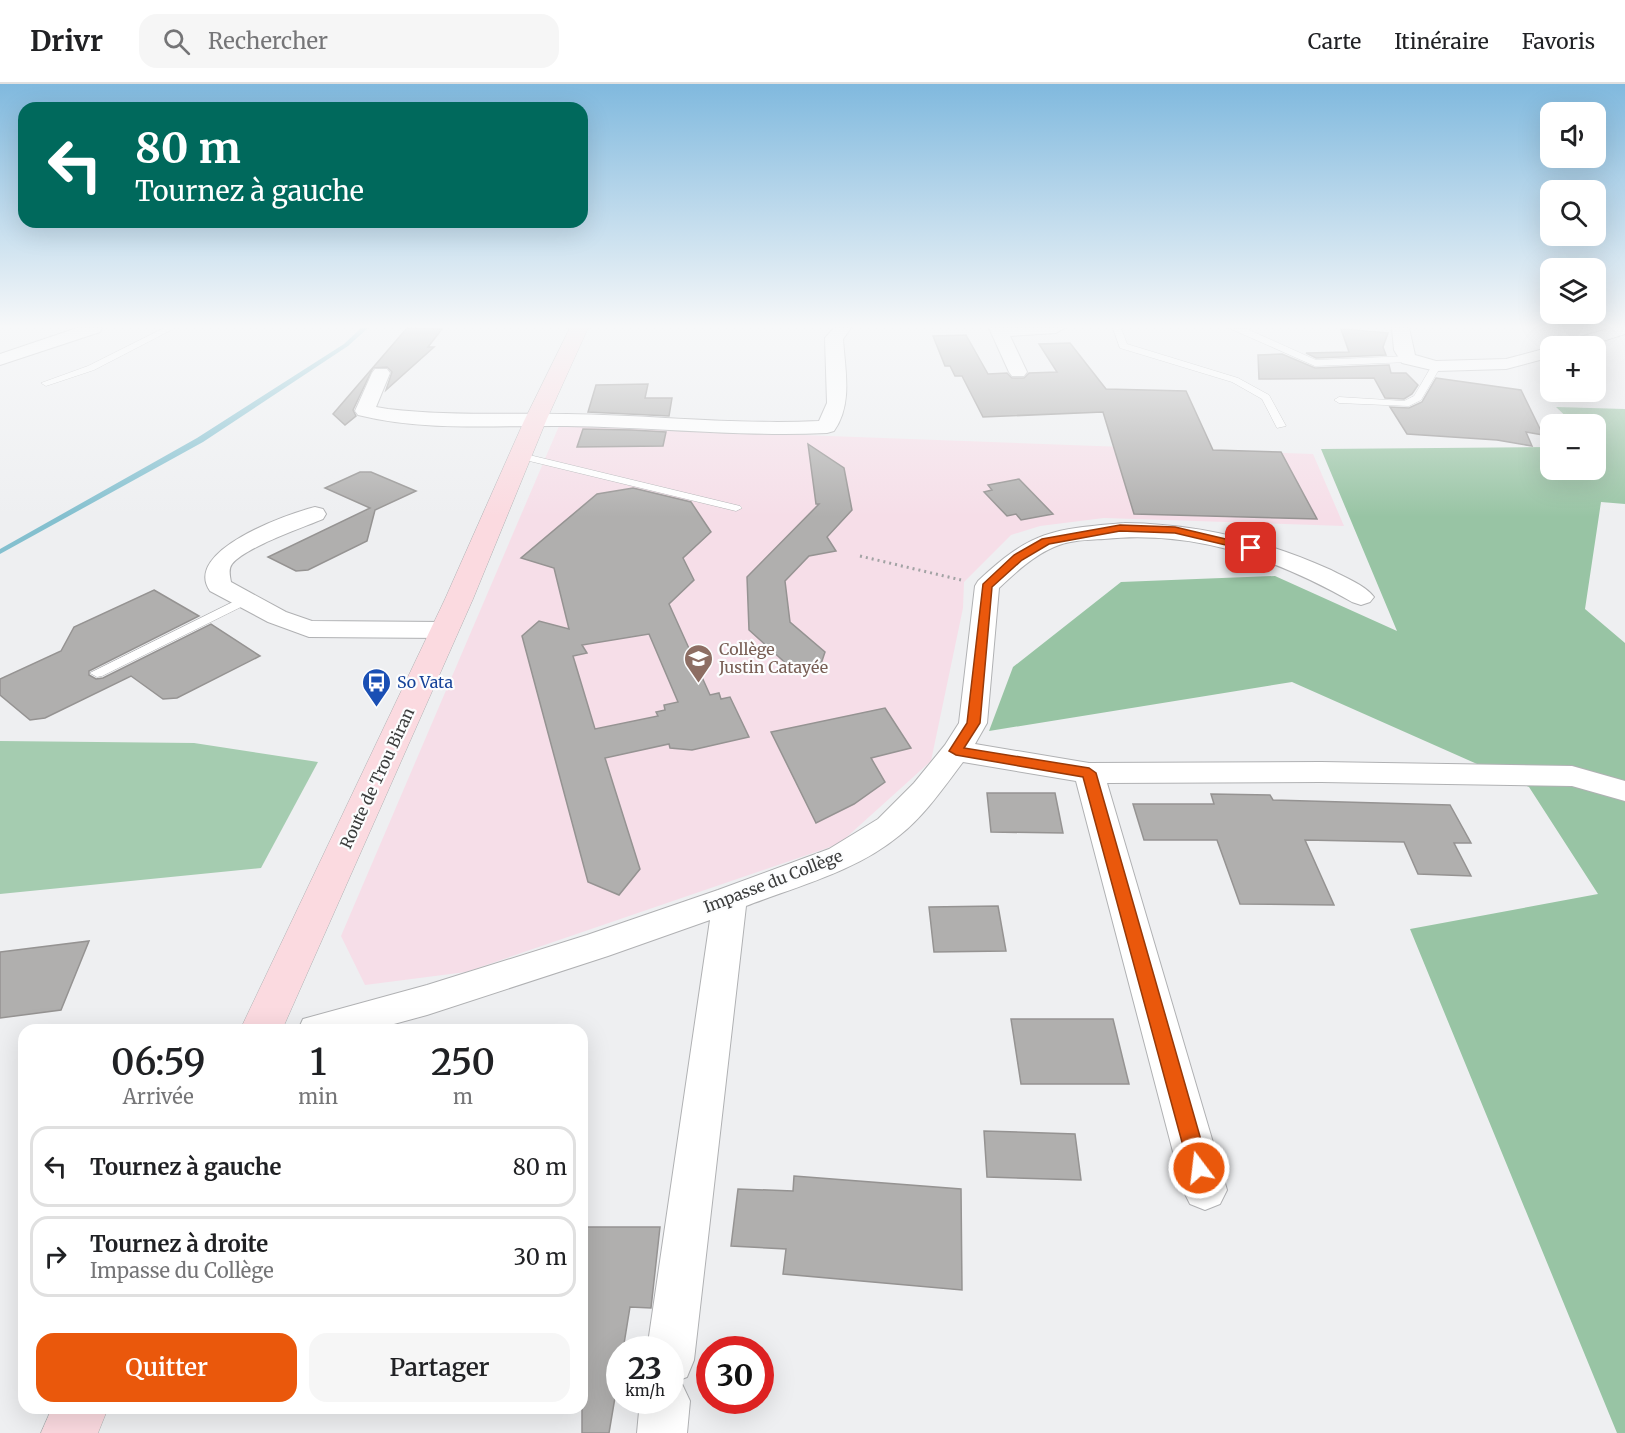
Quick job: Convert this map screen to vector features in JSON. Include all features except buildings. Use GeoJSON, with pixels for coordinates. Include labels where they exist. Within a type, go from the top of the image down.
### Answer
{"type":"FeatureCollection","features":[{"type":"Feature","properties":{"kind":"main road","name":"Route de Trou Biran"},"geometry":{"type":"LineString","coordinates":[[264,1024],[444,630],[550,391]]}},
{"type":"Feature","properties":{"kind":"main road"},"geometry":{"type":"LineString","coordinates":[[69,1433],[78,1414]]}},
{"type":"Feature","properties":{"kind":"street"},"geometry":{"type":"LineString","coordinates":[[373,391],[365,411],[396,416],[780,429],[827,427],[837,403],[836,391]]}},
{"type":"Feature","properties":{"kind":"street"},"geometry":{"type":"LineString","coordinates":[[315,514],[253,542],[221,561],[217,570],[219,586],[309,630],[444,630]]}},
{"type":"Feature","properties":{"kind":"street"},"geometry":{"type":"LineString","coordinates":[[987,586],[1018,557],[1046,541],[1131,528],[1175,530],[1233,542],[1330,577],[1361,597]]}},
{"type":"Feature","properties":{"kind":"street","name":"Impasse du Collège"},"geometry":{"type":"LineString","coordinates":[[339,1024],[427,1000],[595,946],[730,899],[841,857],[889,827],[925,790],[956,751],[973,723],[987,586]]}},
{"type":"Feature","properties":{"kind":"street"},"geometry":{"type":"LineString","coordinates":[[956,751],[1089,773],[1321,772],[1572,776],[1625,791]]}},
{"type":"Feature","properties":{"kind":"street"},"geometry":{"type":"LineString","coordinates":[[1089,773],[1205,1190]]}},
{"type":"Feature","properties":{"kind":"street"},"geometry":{"type":"LineString","coordinates":[[673,1336],[730,899]]}},
{"type":"Feature","properties":{"kind":"street"},"geometry":{"type":"LineString","coordinates":[[662,1433],[664,1414]]}},
{"type":"Feature","properties":{"kind":"lane"},"geometry":{"type":"LineString","coordinates":[[1255,391],[1266,397],[1281,426]]}},
{"type":"Feature","properties":{"kind":"lane"},"geometry":{"type":"LineString","coordinates":[[1339,400],[1406,404],[1418,398],[1422,391]]}},
{"type":"Feature","properties":{"kind":"lane"},"geometry":{"type":"LineString","coordinates":[[521,456],[736,507]]}},
{"type":"Feature","properties":{"kind":"lane"},"geometry":{"type":"LineString","coordinates":[[97,673],[245,600]]}},
{"type":"Feature","properties":{"kind":"path"},"geometry":{"type":"LineString","coordinates":[[860,556],[987,586]]}},
{"type":"Feature","properties":{"kind":"shaded area","name":"Collège Justin Catayée"},"geometry":{"type":"Polygon","coordinates":[[[559,426],[1313,454],[1344,526],[1104,518],[1040,526],[1011,535],[964,582],[963,608],[931,761],[839,844],[466,972],[365,985],[341,936],[559,426]]]}},
{"type":"Feature","properties":{"kind":"green space"},"geometry":{"type":"Polygon","coordinates":[[[1556,407],[1625,409],[1625,504],[1601,502],[1585,609],[1625,643],[1625,1433],[1617,1433],[1410,929],[1598,894],[1529,787],[1292,682],[989,731],[1013,667],[1121,582],[1275,576],[1397,631],[1321,449],[1540,447],[1540,480],[1606,480],[1606,414],[1563,414],[1556,407]]]}},
{"type":"Feature","properties":{"kind":"green space"},"geometry":{"type":"Polygon","coordinates":[[[0,741],[194,743],[318,762],[261,868],[0,894],[0,741]]]}},
{"type":"Feature","properties":{"kind":"waterway"},"geometry":{"type":"LineString","coordinates":[[0,552],[200,440],[275,391]]}},
{"type":"Feature","properties":{"kind":"place","name":"Collège Justin Catayée"},"geometry":{"type":"Point","coordinates":[698,684]}},
{"type":"Feature","properties":{"kind":"place","name":"So Vata"},"geometry":{"type":"Point","coordinates":[376,708]}},
{"type":"Feature","properties":{"kind":"route"},"geometry":{"type":"LineString","coordinates":[[1199,1168],[1138,941],[1089,773],[956,751],[973,723],[978,693],[987,586],[1018,557],[1046,541],[1120,528],[1175,530],[1251,548]]}}]}
